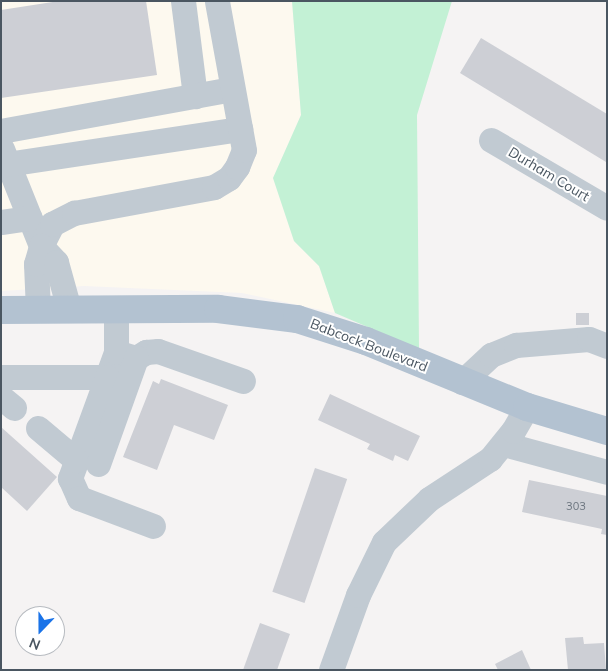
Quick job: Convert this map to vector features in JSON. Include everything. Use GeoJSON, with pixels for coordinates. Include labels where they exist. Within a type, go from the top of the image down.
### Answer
{"type":"FeatureCollection","features":[{"type":"Feature","properties":{"kind":"main road","name":"Babcock Boulevard"},"geometry":{"type":"LineString","coordinates":[[1,310],[243,310],[297,319],[366,341],[462,382],[527,407],[607,431]]}},
{"type":"Feature","properties":{"kind":"street"},"geometry":{"type":"LineString","coordinates":[[183,1],[195,96]]}},
{"type":"Feature","properties":{"kind":"street"},"geometry":{"type":"LineString","coordinates":[[38,310],[36,264],[41,246],[52,224],[74,213],[214,187],[237,167],[244,150],[231,89],[217,1]]}},
{"type":"Feature","properties":{"kind":"street"},"geometry":{"type":"LineString","coordinates":[[1,131],[231,89]]}},
{"type":"Feature","properties":{"kind":"street"},"geometry":{"type":"LineString","coordinates":[[69,309],[56,262],[41,246],[4,159],[240,129]]}},
{"type":"Feature","properties":{"kind":"street","name":"Durham Court"},"geometry":{"type":"LineString","coordinates":[[491,140],[607,208]]}},
{"type":"Feature","properties":{"kind":"street"},"geometry":{"type":"LineString","coordinates":[[1,222],[30,218]]}},
{"type":"Feature","properties":{"kind":"street"},"geometry":{"type":"LineString","coordinates":[[116,309],[126,355],[87,462],[70,478],[79,498],[153,526]]}},
{"type":"Feature","properties":{"kind":"street"},"geometry":{"type":"LineString","coordinates":[[462,382],[491,355],[516,344],[589,339],[607,346]]}},
{"type":"Feature","properties":{"kind":"street"},"geometry":{"type":"LineString","coordinates":[[87,462],[106,377],[126,355],[158,351],[243,381]]}},
{"type":"Feature","properties":{"kind":"street"},"geometry":{"type":"LineString","coordinates":[[1,377],[106,377]]}},
{"type":"Feature","properties":{"kind":"street"},"geometry":{"type":"LineString","coordinates":[[331,670],[358,595],[384,542],[411,514],[490,459],[504,444],[527,407]]}},
{"type":"Feature","properties":{"kind":"street"},"geometry":{"type":"LineString","coordinates":[[38,428],[87,462]]}},
{"type":"Feature","properties":{"kind":"street"},"geometry":{"type":"LineString","coordinates":[[504,444],[607,472]]}},
{"type":"Feature","properties":{"kind":"shaded area"},"geometry":{"type":"Polygon","coordinates":[[[1,1],[292,1],[301,115],[273,178],[294,241],[319,266],[335,313],[242,293],[84,286],[1,291],[1,1]]]}},
{"type":"Feature","properties":{"kind":"green space"},"geometry":{"type":"Polygon","coordinates":[[[292,1],[452,1],[417,115],[419,349],[335,313],[319,266],[294,241],[273,178],[301,115],[292,1]]]}},
{"type":"Feature","properties":{"kind":"building"},"geometry":{"type":"Polygon","coordinates":[[[59,1],[146,1],[157,75],[1,98],[1,10],[59,1]]]}},
{"type":"Feature","properties":{"kind":"building"},"geometry":{"type":"Polygon","coordinates":[[[481,38],[607,114],[606,162],[460,73],[481,38]]]}},
{"type":"Feature","properties":{"kind":"building"},"geometry":{"type":"Polygon","coordinates":[[[576,313],[589,313],[589,325],[576,325],[576,313]]]}},
{"type":"Feature","properties":{"kind":"building"},"geometry":{"type":"Polygon","coordinates":[[[161,379],[228,405],[214,440],[174,425],[157,470],[123,457],[153,381],[159,384],[161,379]]]}},
{"type":"Feature","properties":{"kind":"building"},"geometry":{"type":"Polygon","coordinates":[[[330,394],[420,436],[408,461],[395,455],[393,461],[367,449],[370,444],[318,420],[330,394]]]}},
{"type":"Feature","properties":{"kind":"building"},"geometry":{"type":"Polygon","coordinates":[[[1,427],[57,477],[27,511],[1,487],[1,427]]]}},
{"type":"Feature","properties":{"kind":"building"},"geometry":{"type":"Polygon","coordinates":[[[315,468],[347,479],[304,603],[272,592],[315,468]]]}},
{"type":"Feature","properties":{"kind":"building"},"geometry":{"type":"Polygon","coordinates":[[[529,480],[607,496],[607,535],[601,534],[602,529],[522,512],[529,480]]]}},
{"type":"Feature","properties":{"kind":"building"},"geometry":{"type":"Polygon","coordinates":[[[260,623],[290,634],[277,670],[243,670],[260,623]]]}},
{"type":"Feature","properties":{"kind":"building"},"geometry":{"type":"Polygon","coordinates":[[[583,637],[584,644],[604,643],[606,670],[568,670],[565,638],[583,637]]]}},
{"type":"Feature","properties":{"kind":"building"},"geometry":{"type":"Polygon","coordinates":[[[522,650],[531,670],[498,670],[495,664],[522,650]]]}}]}
